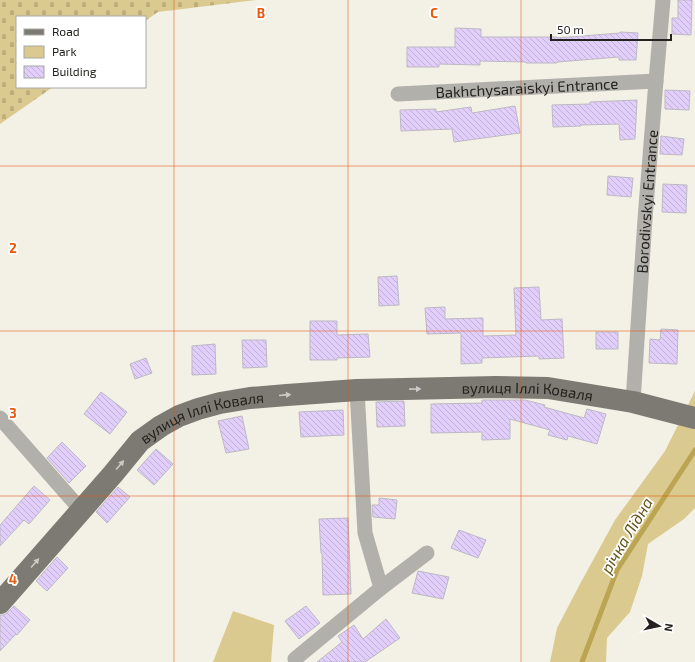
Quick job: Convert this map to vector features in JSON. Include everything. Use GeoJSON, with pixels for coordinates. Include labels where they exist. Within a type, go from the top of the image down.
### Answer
{"type":"FeatureCollection","features":[{"type":"Feature","properties":{"kind":"main road","name":"вулиця Іллі Коваля"},"geometry":{"type":"LineString","coordinates":[[0,603],[140,441],[160,426],[198,408],[220,403],[287,395],[357,390],[496,387],[548,388],[633,402],[695,418]]}},
{"type":"Feature","properties":{"kind":"street","name":"Borodivskyi Entrance"},"geometry":{"type":"LineString","coordinates":[[633,402],[663,0]]}},
{"type":"Feature","properties":{"kind":"street","name":"Bakhchysaraiskyi Entrance"},"geometry":{"type":"LineString","coordinates":[[398,94],[656,81]]}},
{"type":"Feature","properties":{"kind":"street"},"geometry":{"type":"LineString","coordinates":[[357,390],[365,533],[381,588]]}},
{"type":"Feature","properties":{"kind":"street"},"geometry":{"type":"LineString","coordinates":[[0,418],[81,510]]}},
{"type":"Feature","properties":{"kind":"street"},"geometry":{"type":"LineString","coordinates":[[295,659],[381,588],[427,553]]}},
{"type":"Feature","properties":{"kind":"green space"},"geometry":{"type":"Polygon","coordinates":[[[0,0],[257,0],[158,12],[146,20],[146,16],[16,16],[16,88],[52,88],[0,124],[0,0]]]}},
{"type":"Feature","properties":{"kind":"green space"},"geometry":{"type":"Polygon","coordinates":[[[695,391],[695,508],[684,519],[648,544],[642,576],[630,612],[607,638],[606,662],[550,662],[557,628],[580,584],[615,520],[665,451],[695,391]]]}},
{"type":"Feature","properties":{"kind":"green space"},"geometry":{"type":"Polygon","coordinates":[[[233,611],[274,625],[271,662],[213,662],[233,611]]]}},
{"type":"Feature","properties":{"kind":"building"},"geometry":{"type":"Polygon","coordinates":[[[678,0],[692,0],[691,35],[672,34],[672,18],[678,18],[678,0]]]}},
{"type":"Feature","properties":{"kind":"building"},"geometry":{"type":"Polygon","coordinates":[[[455,28],[481,29],[481,37],[557,38],[620,32],[638,33],[636,60],[619,60],[619,57],[557,63],[480,61],[480,65],[439,64],[439,67],[407,67],[407,47],[455,47],[455,28]]]}},
{"type":"Feature","properties":{"kind":"building"},"geometry":{"type":"Polygon","coordinates":[[[665,90],[690,91],[689,110],[665,109],[665,90]]]}},
{"type":"Feature","properties":{"kind":"building"},"geometry":{"type":"Polygon","coordinates":[[[637,100],[635,139],[620,140],[619,124],[553,127],[552,105],[590,104],[590,102],[637,100]]]}},
{"type":"Feature","properties":{"kind":"building"},"geometry":{"type":"Polygon","coordinates":[[[515,106],[520,133],[454,142],[452,129],[401,131],[400,110],[436,109],[436,112],[471,107],[472,113],[515,106]]]}},
{"type":"Feature","properties":{"kind":"building"},"geometry":{"type":"Polygon","coordinates":[[[661,136],[684,139],[682,155],[660,154],[661,136]]]}},
{"type":"Feature","properties":{"kind":"building"},"geometry":{"type":"Polygon","coordinates":[[[608,176],[633,178],[631,197],[607,195],[608,176]]]}},
{"type":"Feature","properties":{"kind":"building"},"geometry":{"type":"Polygon","coordinates":[[[663,184],[687,185],[686,213],[662,212],[663,184]]]}},
{"type":"Feature","properties":{"kind":"building"},"geometry":{"type":"Polygon","coordinates":[[[397,276],[399,305],[379,306],[378,277],[397,276]]]}},
{"type":"Feature","properties":{"kind":"building"},"geometry":{"type":"Polygon","coordinates":[[[539,287],[541,320],[562,319],[564,358],[539,359],[539,356],[482,358],[482,363],[461,364],[461,333],[427,334],[425,308],[445,307],[445,319],[483,318],[483,336],[516,335],[514,288],[539,287]]]}},
{"type":"Feature","properties":{"kind":"building"},"geometry":{"type":"Polygon","coordinates":[[[310,321],[337,321],[337,335],[368,334],[370,357],[337,358],[337,360],[310,360],[310,321]]]}},
{"type":"Feature","properties":{"kind":"building"},"geometry":{"type":"Polygon","coordinates":[[[661,329],[678,330],[677,364],[649,363],[650,339],[660,340],[661,329]]]}},
{"type":"Feature","properties":{"kind":"building"},"geometry":{"type":"Polygon","coordinates":[[[596,332],[618,332],[618,349],[596,349],[596,332]]]}},
{"type":"Feature","properties":{"kind":"building"},"geometry":{"type":"Polygon","coordinates":[[[242,340],[266,340],[267,367],[243,368],[242,340]]]}},
{"type":"Feature","properties":{"kind":"building"},"geometry":{"type":"Polygon","coordinates":[[[215,344],[216,374],[192,375],[192,346],[215,344]]]}},
{"type":"Feature","properties":{"kind":"building"},"geometry":{"type":"Polygon","coordinates":[[[146,358],[152,373],[135,379],[130,364],[146,358]]]}},
{"type":"Feature","properties":{"kind":"building"},"geometry":{"type":"Polygon","coordinates":[[[101,392],[127,412],[110,434],[84,414],[101,392]]]}},
{"type":"Feature","properties":{"kind":"building"},"geometry":{"type":"Polygon","coordinates":[[[482,400],[525,400],[584,418],[587,409],[606,414],[597,444],[568,436],[567,440],[548,435],[550,430],[510,419],[510,439],[482,440],[482,432],[431,433],[431,404],[482,403],[482,400]]]}},
{"type":"Feature","properties":{"kind":"building"},"geometry":{"type":"Polygon","coordinates":[[[404,401],[405,426],[377,427],[376,402],[404,401]]]}},
{"type":"Feature","properties":{"kind":"building"},"geometry":{"type":"Polygon","coordinates":[[[343,410],[344,435],[301,437],[299,412],[343,410]]]}},
{"type":"Feature","properties":{"kind":"building"},"geometry":{"type":"Polygon","coordinates":[[[242,416],[249,449],[226,453],[218,421],[242,416]]]}},
{"type":"Feature","properties":{"kind":"building"},"geometry":{"type":"Polygon","coordinates":[[[62,442],[86,466],[69,483],[47,458],[62,442]]]}},
{"type":"Feature","properties":{"kind":"building"},"geometry":{"type":"Polygon","coordinates":[[[156,449],[173,464],[154,485],[137,470],[156,449]]]}},
{"type":"Feature","properties":{"kind":"building"},"geometry":{"type":"Polygon","coordinates":[[[34,486],[50,500],[29,524],[24,520],[0,546],[0,525],[34,486]]]}},
{"type":"Feature","properties":{"kind":"building"},"geometry":{"type":"Polygon","coordinates":[[[118,487],[130,497],[107,523],[96,512],[118,487]]]}},
{"type":"Feature","properties":{"kind":"building"},"geometry":{"type":"Polygon","coordinates":[[[379,498],[397,500],[395,519],[373,517],[372,505],[379,505],[379,498]]]}},
{"type":"Feature","properties":{"kind":"building"},"geometry":{"type":"Polygon","coordinates":[[[348,518],[351,594],[323,595],[322,553],[319,519],[348,518]]]}},
{"type":"Feature","properties":{"kind":"building"},"geometry":{"type":"Polygon","coordinates":[[[459,530],[486,540],[478,558],[451,548],[459,530]]]}},
{"type":"Feature","properties":{"kind":"building"},"geometry":{"type":"Polygon","coordinates":[[[57,557],[68,568],[47,591],[36,581],[57,557]]]}},
{"type":"Feature","properties":{"kind":"building"},"geometry":{"type":"Polygon","coordinates":[[[418,571],[449,577],[443,599],[412,593],[418,571]]]}},
{"type":"Feature","properties":{"kind":"building"},"geometry":{"type":"Polygon","coordinates":[[[14,606],[30,620],[0,651],[0,615],[4,615],[14,606]]]}},
{"type":"Feature","properties":{"kind":"building"},"geometry":{"type":"Polygon","coordinates":[[[306,606],[320,623],[299,639],[285,621],[306,606]]]}},
{"type":"Feature","properties":{"kind":"building"},"geometry":{"type":"Polygon","coordinates":[[[386,619],[400,638],[365,662],[317,662],[342,642],[338,636],[354,625],[363,639],[386,619]]]}},
{"type":"Feature","properties":{"kind":"waterway","name":"річка Лідна"},"geometry":{"type":"LineString","coordinates":[[582,662],[617,570],[695,450]]}}]}
